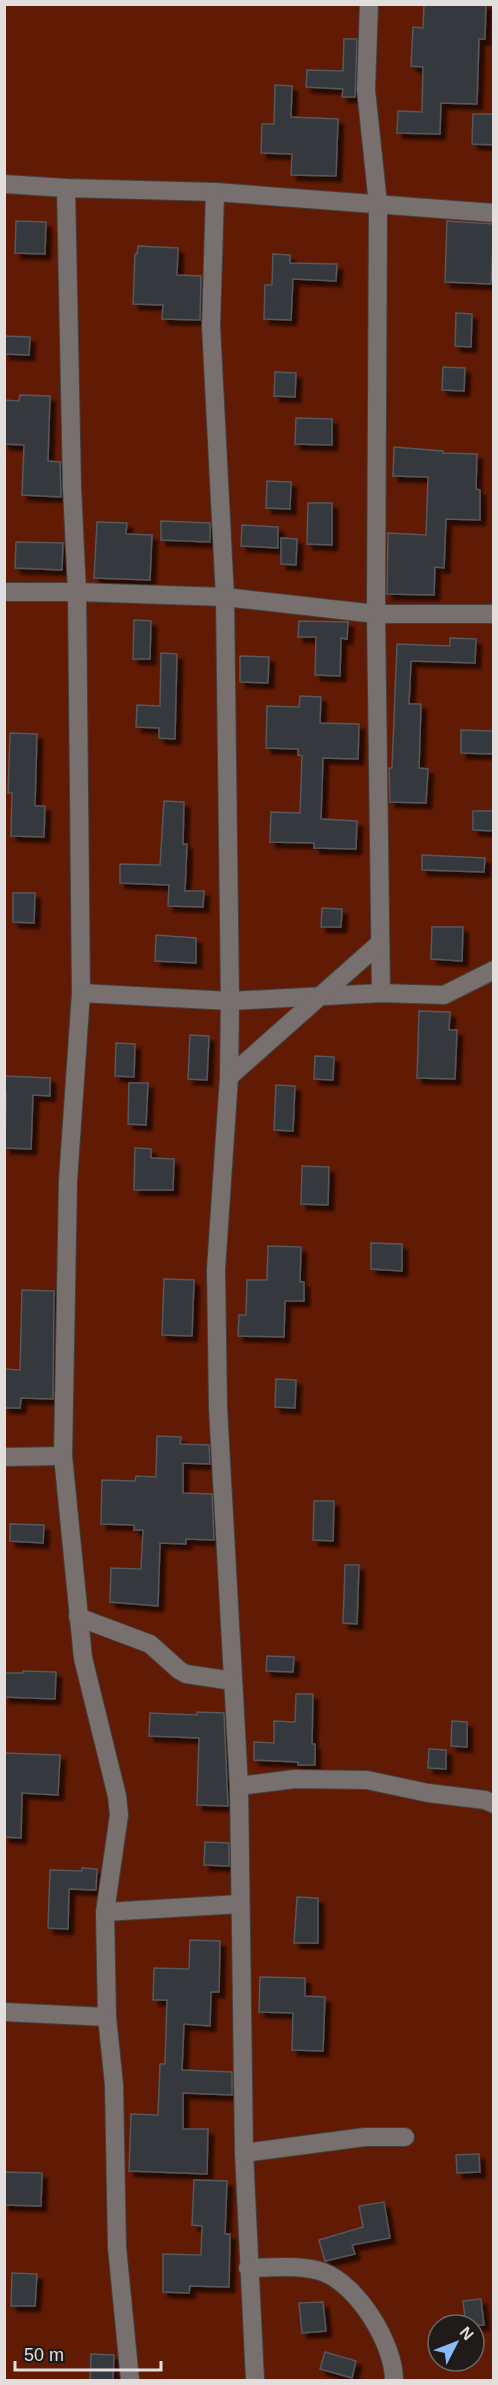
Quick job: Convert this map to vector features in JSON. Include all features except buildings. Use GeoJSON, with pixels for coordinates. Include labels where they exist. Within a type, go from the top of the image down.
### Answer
{"type":"FeatureCollection","features":[{"type":"Feature","properties":{"kind":"street"},"geometry":{"type":"LineString","coordinates":[[369,4],[366,90],[378,204],[376,614],[381,993]]}},
{"type":"Feature","properties":{"kind":"street"},"geometry":{"type":"LineString","coordinates":[[4,184],[215,192],[494,213]]}},
{"type":"Feature","properties":{"kind":"street"},"geometry":{"type":"LineString","coordinates":[[66,188],[72,488],[77,592],[81,993],[68,1181],[63,1456],[83,1658],[117,1796],[118,1815],[105,1912],[107,2017],[114,2085],[117,2247],[130,2380]]}},
{"type":"Feature","properties":{"kind":"street"},"geometry":{"type":"LineString","coordinates":[[215,192],[211,326],[225,597],[230,1001],[229,1077],[216,1269],[218,1408],[239,1786],[244,2152],[255,2380]]}},
{"type":"Feature","properties":{"kind":"street"},"geometry":{"type":"LineString","coordinates":[[4,592],[225,597],[376,614],[494,614]]}},
{"type":"Feature","properties":{"kind":"street"},"geometry":{"type":"LineString","coordinates":[[229,1077],[380,943]]}},
{"type":"Feature","properties":{"kind":"street"},"geometry":{"type":"LineString","coordinates":[[81,993],[230,1001],[381,993],[444,995],[494,970]]}},
{"type":"Feature","properties":{"kind":"street"},"geometry":{"type":"LineString","coordinates":[[4,1457],[63,1456]]}},
{"type":"Feature","properties":{"kind":"street"},"geometry":{"type":"LineString","coordinates":[[78,1617],[150,1644],[186,1674],[233,1681]]}},
{"type":"Feature","properties":{"kind":"street"},"geometry":{"type":"LineString","coordinates":[[239,1786],[295,1779],[367,1780],[428,1793],[485,1800],[494,1804]]}},
{"type":"Feature","properties":{"kind":"street"},"geometry":{"type":"LineString","coordinates":[[105,1912],[240,1904]]}},
{"type":"Feature","properties":{"kind":"street"},"geometry":{"type":"LineString","coordinates":[[4,2012],[107,2017]]}},
{"type":"Feature","properties":{"kind":"street"},"geometry":{"type":"LineString","coordinates":[[244,2152],[365,2137],[405,2137]]}},
{"type":"Feature","properties":{"kind":"street"},"geometry":{"type":"LineString","coordinates":[[249,2268],[305,2268],[324,2272],[342,2283],[358,2299],[378,2329],[394,2366],[394,2380],[400,2380]]}},
{"type":"Feature","properties":{"kind":"shaded area"},"geometry":{"type":"Polygon","coordinates":[[[5,5],[493,5],[493,2380],[5,2380],[5,5]]]}}]}
